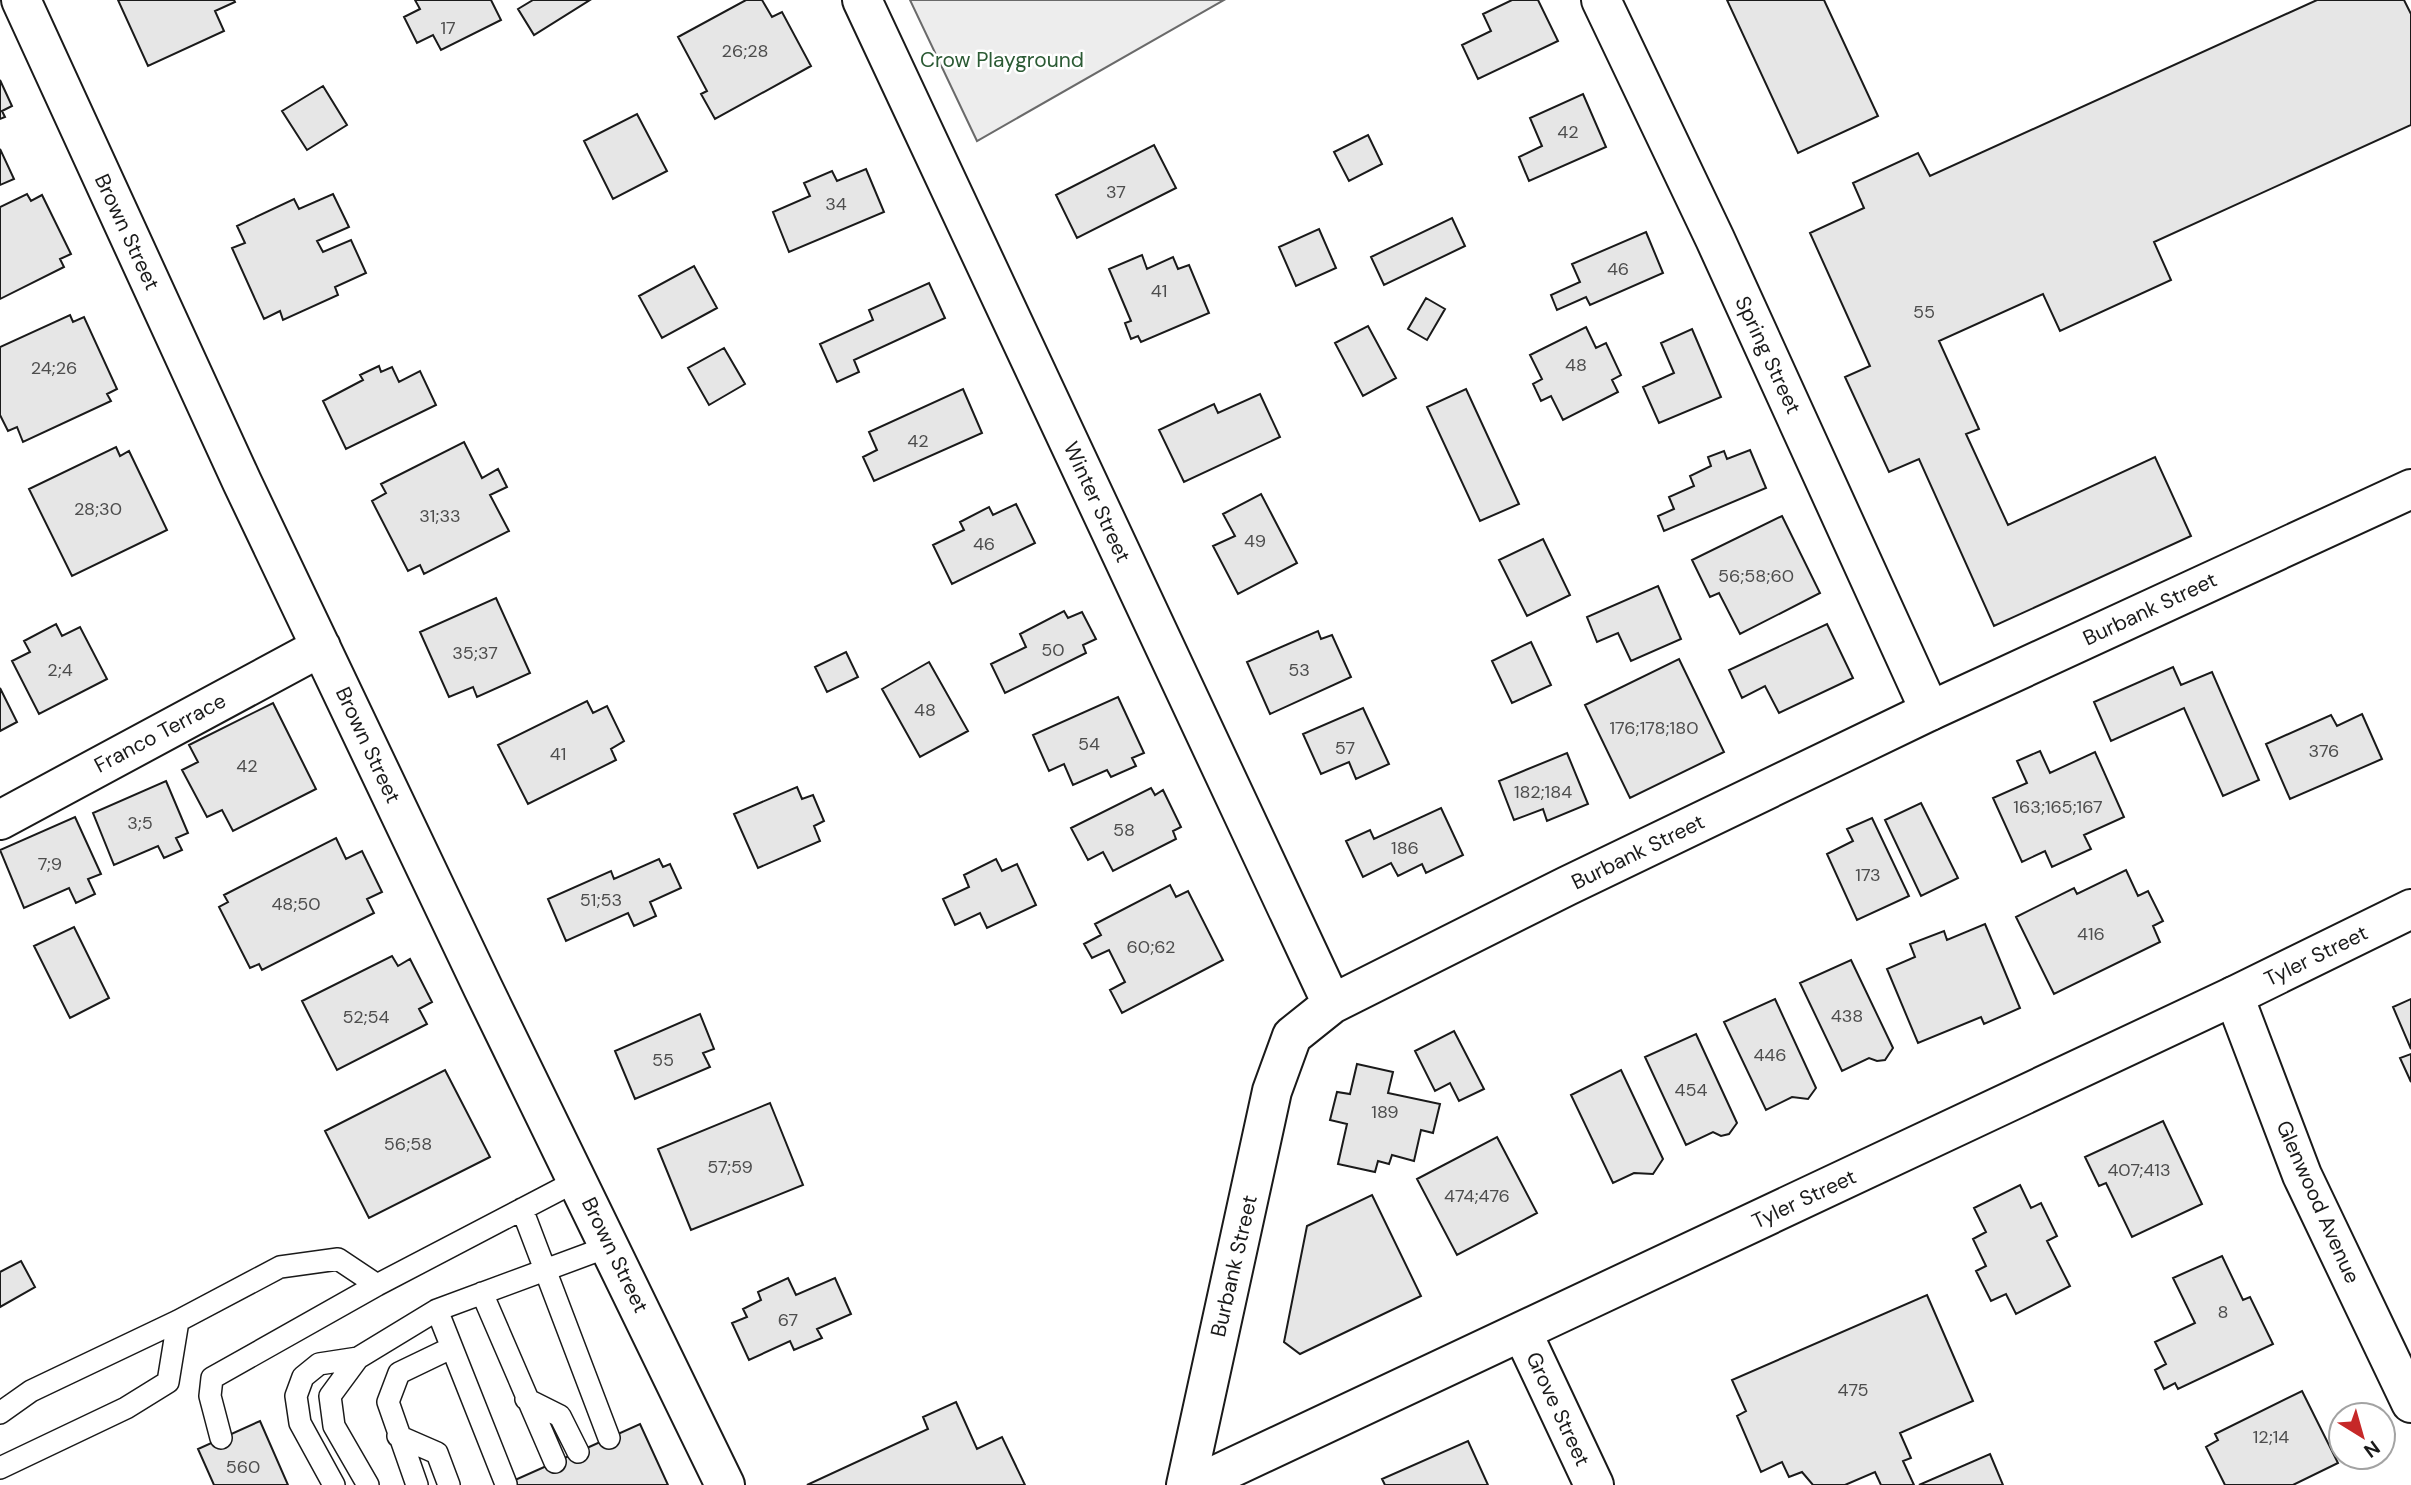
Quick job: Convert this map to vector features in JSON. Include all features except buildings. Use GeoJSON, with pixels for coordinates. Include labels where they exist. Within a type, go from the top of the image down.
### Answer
{"type":"FeatureCollection","features":[{"type":"Feature","properties":{"kind":"street","name":"Brown Street"},"geometry":{"type":"LineString","coordinates":[[21,0],[321,647],[725,1485]]}},
{"type":"Feature","properties":{"kind":"street","name":"Winter Street"},"geometry":{"type":"LineString","coordinates":[[862,0],[1332,1004]]}},
{"type":"Feature","properties":{"kind":"street","name":"Spring Street"},"geometry":{"type":"LineString","coordinates":[[1601,0],[1720,251],[1930,711]]}},
{"type":"Feature","properties":{"kind":"street","name":"Burbank Street"},"geometry":{"type":"LineString","coordinates":[[1186,1485],[1272,1091],[1292,1036],[1332,1004],[1567,886],[1930,711],[2411,489]]}},
{"type":"Feature","properties":{"kind":"street","name":"Franco Terrace"},"geometry":{"type":"LineString","coordinates":[[0,820],[321,647]]}},
{"type":"Feature","properties":{"kind":"street","name":"Tyler Street"},"geometry":{"type":"LineString","coordinates":[[1195,1485],[2234,996],[2411,909]]}},
{"type":"Feature","properties":{"kind":"street","name":"Glenwood Avenue"},"geometry":{"type":"LineString","coordinates":[[2234,996],[2302,1175],[2411,1403]]}},
{"type":"Feature","properties":{"kind":"street","name":"Grove Street"},"geometry":{"type":"LineString","coordinates":[[1522,1332],[1594,1485]]}},
{"type":"Feature","properties":{"kind":"lane"},"geometry":{"type":"LineString","coordinates":[[221,1438],[209,1396],[212,1378],[376,1285],[578,1180]]}},
{"type":"Feature","properties":{"kind":"lane"},"geometry":{"type":"LineString","coordinates":[[522,1209],[609,1438]]}},
{"type":"Feature","properties":{"kind":"lane"},"geometry":{"type":"LineString","coordinates":[[334,1485],[300,1423],[296,1396],[303,1377],[320,1364],[358,1358],[437,1310],[610,1246]]}},
{"type":"Feature","properties":{"kind":"lane"},"geometry":{"type":"LineString","coordinates":[[0,1413],[31,1391],[178,1321],[280,1267],[338,1259],[376,1285]]}},
{"type":"Feature","properties":{"kind":"lane"},"geometry":{"type":"LineString","coordinates":[[482,1293],[555,1462]]}},
{"type":"Feature","properties":{"kind":"lane"},"geometry":{"type":"LineString","coordinates":[[437,1310],[506,1484]]}},
{"type":"Feature","properties":{"kind":"lane"},"geometry":{"type":"LineString","coordinates":[[0,1468],[126,1408],[168,1382],[178,1321]]}},
{"type":"Feature","properties":{"kind":"lane"},"geometry":{"type":"LineString","coordinates":[[417,1485],[388,1402],[399,1373],[452,1348]]}},
{"type":"Feature","properties":{"kind":"lane"},"geometry":{"type":"LineString","coordinates":[[358,1358],[330,1396],[334,1426],[368,1485]]}},
{"type":"Feature","properties":{"kind":"lane"},"geometry":{"type":"LineString","coordinates":[[526,1399],[560,1416],[578,1452]]}},
{"type":"Feature","properties":{"kind":"lane"},"geometry":{"type":"LineString","coordinates":[[398,1436],[437,1453],[449,1485]]}},
{"type":"Feature","properties":{"kind":"shaded area","name":"Crow Playground"},"geometry":{"type":"Polygon","coordinates":[[[910,0],[1224,0],[977,141],[910,0]]]}}]}
